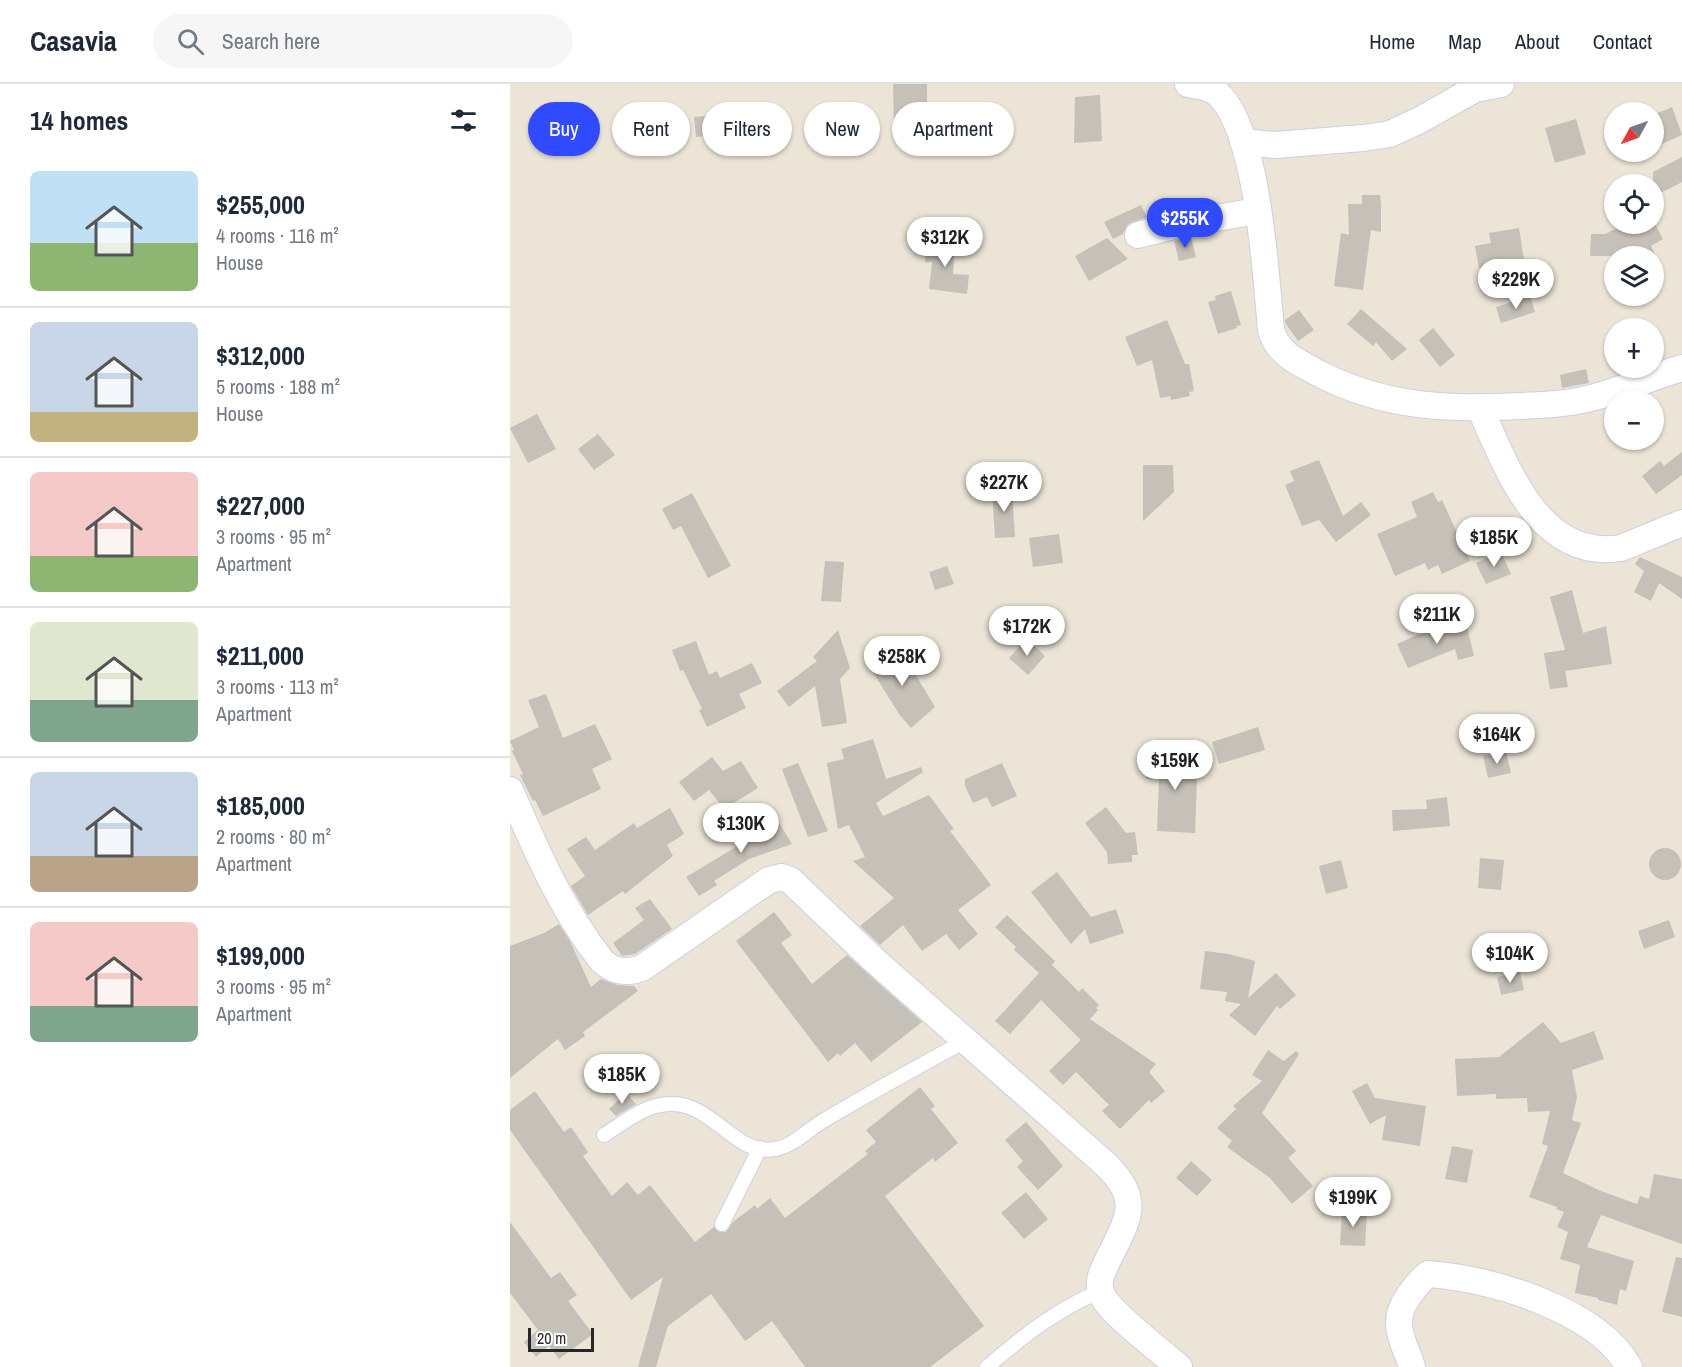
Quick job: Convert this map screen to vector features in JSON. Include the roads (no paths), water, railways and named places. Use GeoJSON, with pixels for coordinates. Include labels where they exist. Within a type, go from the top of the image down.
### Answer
{"type":"FeatureCollection","features":[{"type":"Feature","properties":{"kind":"street"},"geometry":{"type":"LineString","coordinates":[[1188,84],[1206,87],[1222,99],[1236,121],[1253,177],[1271,330],[1276,343],[1286,355],[1334,381],[1377,397],[1430,407],[1480,408],[1533,405],[1590,398],[1682,368]]}},
{"type":"Feature","properties":{"kind":"street"},"geometry":{"type":"LineString","coordinates":[[1243,142],[1275,145],[1390,134],[1475,89],[1501,84]]}},
{"type":"Feature","properties":{"kind":"street"},"geometry":{"type":"LineString","coordinates":[[1253,177],[1275,145]]}},
{"type":"Feature","properties":{"kind":"street"},"geometry":{"type":"LineString","coordinates":[[1138,235],[1182,224],[1257,212]]}},
{"type":"Feature","properties":{"kind":"street"},"geometry":{"type":"LineString","coordinates":[[1480,408],[1526,500],[1545,524],[1567,540],[1587,548],[1621,548],[1682,523]]}},
{"type":"Feature","properties":{"kind":"street"},"geometry":{"type":"LineString","coordinates":[[511,795],[568,914],[607,965],[622,972],[642,968],[769,880],[784,877],[790,880],[873,960],[1109,1168],[1124,1189],[1129,1214],[1100,1277],[1100,1291],[1115,1311],[1179,1367]]}},
{"type":"Feature","properties":{"kind":"street"},"geometry":{"type":"LineString","coordinates":[[1412,1367],[1402,1340],[1398,1320],[1409,1296],[1428,1274],[1453,1275],[1482,1282],[1556,1308],[1585,1321],[1623,1354],[1629,1367]]}},
{"type":"Feature","properties":{"kind":"lane"},"geometry":{"type":"LineString","coordinates":[[604,1135],[643,1111],[672,1104],[691,1107],[718,1122],[738,1140],[770,1150],[784,1147],[832,1116],[965,1041]]}},
{"type":"Feature","properties":{"kind":"lane"},"geometry":{"type":"LineString","coordinates":[[722,1224],[760,1148]]}},
{"type":"Feature","properties":{"kind":"lane"},"geometry":{"type":"LineString","coordinates":[[987,1367],[1048,1318],[1100,1291]]}}]}
